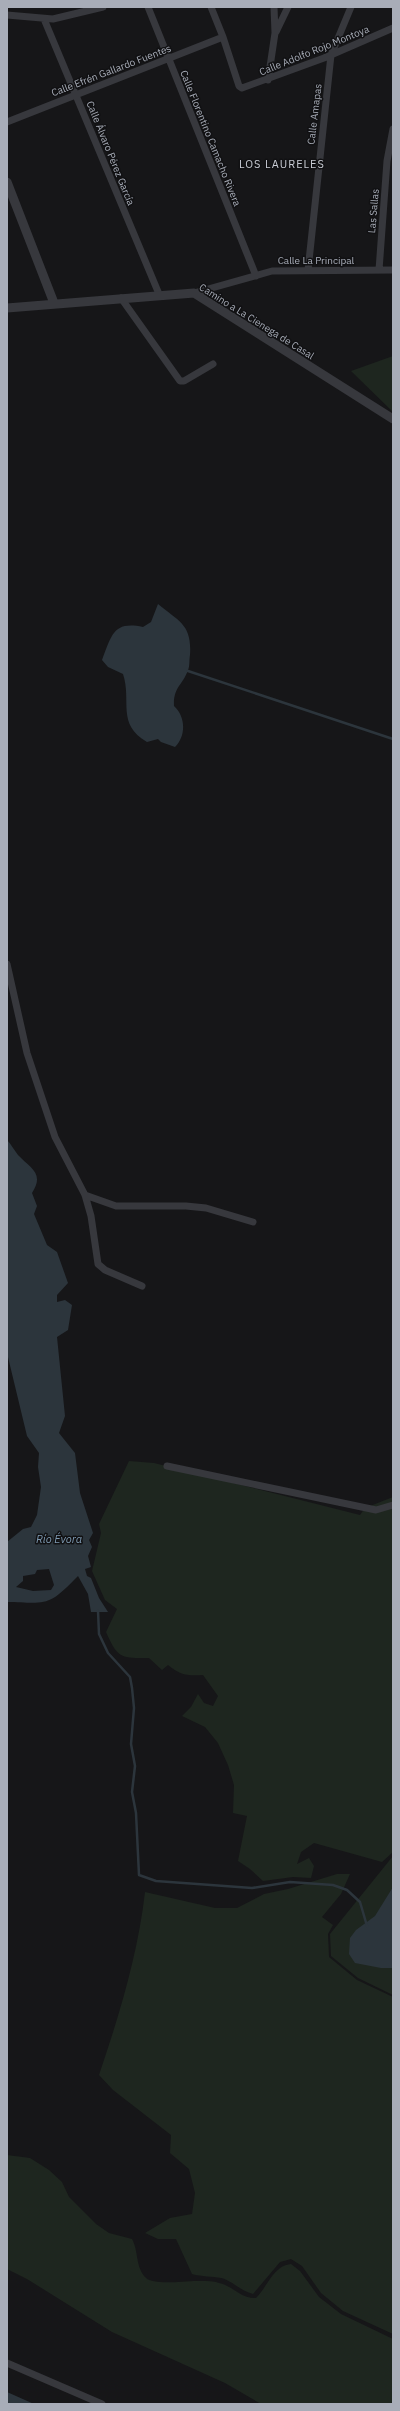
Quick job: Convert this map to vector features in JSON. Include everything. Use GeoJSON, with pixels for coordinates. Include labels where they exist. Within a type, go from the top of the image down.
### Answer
{"type":"FeatureCollection","features":[{"type":"Feature","properties":{"kind":"street"},"geometry":{"type":"LineString","coordinates":[[7,15],[44,19],[62,18],[103,7]]}},
{"type":"Feature","properties":{"kind":"street","name":"Calle Florentino Camacho Rivera"},"geometry":{"type":"LineString","coordinates":[[148,7],[256,276]]}},
{"type":"Feature","properties":{"kind":"street"},"geometry":{"type":"LineString","coordinates":[[210,7],[223,37]]}},
{"type":"Feature","properties":{"kind":"street"},"geometry":{"type":"LineString","coordinates":[[268,80],[275,33],[274,7]]}},
{"type":"Feature","properties":{"kind":"street"},"geometry":{"type":"LineString","coordinates":[[275,33],[288,7]]}},
{"type":"Feature","properties":{"kind":"street","name":"Calle Amapas"},"geometry":{"type":"LineString","coordinates":[[308,270],[331,55],[351,7]]}},
{"type":"Feature","properties":{"kind":"street","name":"Calle Álvaro Pérez García"},"geometry":{"type":"LineString","coordinates":[[44,19],[159,294]]}},
{"type":"Feature","properties":{"kind":"street","name":"Calle Adolfo Rojo Montoya"},"geometry":{"type":"LineString","coordinates":[[223,37],[241,88],[268,80],[393,28]]}},
{"type":"Feature","properties":{"kind":"street","name":"Calle Efrén Gallardo Fuentes"},"geometry":{"type":"LineString","coordinates":[[7,122],[223,37]]}},
{"type":"Feature","properties":{"kind":"street","name":"Las Sallas"},"geometry":{"type":"LineString","coordinates":[[379,270],[388,153],[393,129]]}},
{"type":"Feature","properties":{"kind":"street"},"geometry":{"type":"LineString","coordinates":[[7,182],[54,303]]}},
{"type":"Feature","properties":{"kind":"street","name":"Calle La Principal"},"geometry":{"type":"LineString","coordinates":[[194,293],[272,271],[393,270]]}},
{"type":"Feature","properties":{"kind":"street","name":"Camino a La Cienega de Casal"},"geometry":{"type":"LineString","coordinates":[[7,308],[159,294],[194,293],[393,419]]}},
{"type":"Feature","properties":{"kind":"street"},"geometry":{"type":"LineString","coordinates":[[121,298],[180,381],[184,381],[213,364]]}},
{"type":"Feature","properties":{"kind":"street"},"geometry":{"type":"LineString","coordinates":[[7,964],[27,1053],[34,1074],[56,1137],[85,1195],[91,1216],[98,1264],[105,1270],[142,1286]]}},
{"type":"Feature","properties":{"kind":"street"},"geometry":{"type":"LineString","coordinates":[[85,1195],[116,1206],[186,1206],[206,1208],[253,1222]]}},
{"type":"Feature","properties":{"kind":"street"},"geometry":{"type":"LineString","coordinates":[[167,1466],[376,1510],[393,1505]]}},
{"type":"Feature","properties":{"kind":"street"},"geometry":{"type":"LineString","coordinates":[[7,2363],[102,2404]]}},
{"type":"Feature","properties":{"kind":"shaded area"},"geometry":{"type":"Polygon","coordinates":[[[393,356],[393,412],[351,371],[393,356]]]}},
{"type":"Feature","properties":{"kind":"shaded area"},"geometry":{"type":"Polygon","coordinates":[[[129,1461],[154,1463],[360,1515],[365,1508],[393,1497],[393,1852],[382,1862],[314,1843],[301,1852],[297,1864],[309,1858],[314,1866],[311,1878],[293,1877],[263,1881],[250,1869],[238,1861],[247,1816],[233,1813],[234,1785],[228,1765],[218,1743],[205,1727],[182,1716],[191,1707],[198,1694],[204,1703],[213,1706],[218,1696],[203,1675],[184,1674],[176,1671],[168,1665],[162,1670],[149,1658],[132,1658],[122,1655],[117,1652],[106,1632],[117,1609],[105,1600],[92,1571],[101,1533],[99,1524],[129,1461]]]}},
{"type":"Feature","properties":{"kind":"shaded area"},"geometry":{"type":"Polygon","coordinates":[[[393,1856],[393,1995],[358,1978],[331,1956],[330,1934],[393,1856]]]}},
{"type":"Feature","properties":{"kind":"shaded area"},"geometry":{"type":"Polygon","coordinates":[[[337,1874],[350,1874],[341,1894],[322,1917],[333,1925],[328,1934],[329,1957],[357,1980],[393,1997],[393,2334],[343,2311],[321,2293],[302,2266],[291,2259],[280,2262],[253,2294],[244,2291],[225,2279],[192,2274],[176,2239],[158,2239],[145,2233],[170,2218],[192,2214],[195,2193],[189,2169],[170,2153],[171,2135],[113,2090],[99,2075],[114,2030],[133,1962],[145,1892],[215,1908],[237,1908],[264,1894],[288,1889],[337,1874]]]}},
{"type":"Feature","properties":{"kind":"shaded area"},"geometry":{"type":"Polygon","coordinates":[[[7,2155],[30,2158],[49,2170],[62,2182],[69,2197],[96,2224],[109,2233],[132,2239],[136,2249],[140,2269],[146,2278],[150,2280],[156,2282],[215,2282],[251,2298],[256,2298],[275,2272],[280,2268],[291,2264],[300,2271],[319,2297],[341,2314],[393,2339],[393,2404],[261,2404],[225,2383],[112,2332],[27,2279],[7,2269],[7,2155]]]}},
{"type":"Feature","properties":{"kind":"water"},"geometry":{"type":"Polygon","coordinates":[[[158,604],[178,620],[187,630],[190,645],[189,668],[175,694],[174,700],[174,706],[181,716],[183,726],[181,738],[175,747],[161,742],[158,739],[147,742],[137,735],[131,728],[128,720],[123,674],[108,667],[102,660],[111,637],[119,628],[125,626],[143,627],[151,622],[158,604]]]}},
{"type":"Feature","properties":{"kind":"water","name":"Río Évora"},"geometry":{"type":"Polygon","coordinates":[[[7,1140],[18,1155],[34,1171],[37,1180],[36,1186],[32,1193],[37,1206],[34,1214],[47,1245],[57,1252],[68,1283],[57,1295],[57,1302],[65,1300],[72,1305],[68,1330],[57,1337],[65,1416],[59,1433],[75,1453],[80,1493],[93,1533],[89,1540],[92,1547],[88,1556],[91,1567],[85,1569],[87,1576],[91,1578],[99,1598],[108,1612],[91,1612],[88,1594],[78,1576],[60,1593],[47,1601],[31,1603],[7,1602],[7,1542],[23,1529],[31,1527],[37,1515],[41,1487],[38,1467],[39,1453],[27,1436],[7,1353],[7,1140]],[[49,1569],[37,1570],[35,1574],[23,1576],[23,1581],[16,1587],[33,1591],[51,1590],[54,1585],[49,1569]]]}},
{"type":"Feature","properties":{"kind":"water"},"geometry":{"type":"Polygon","coordinates":[[[393,1887],[393,1968],[381,1968],[355,1963],[349,1954],[350,1938],[356,1930],[375,1916],[393,1887]]]}},
{"type":"Feature","properties":{"kind":"water"},"geometry":{"type":"Polygon","coordinates":[[[7,2392],[34,2404],[7,2404],[7,2392]]]}},
{"type":"Feature","properties":{"kind":"waterway"},"geometry":{"type":"LineString","coordinates":[[188,671],[393,739]]}},
{"type":"Feature","properties":{"kind":"waterway"},"geometry":{"type":"LineString","coordinates":[[98,1611],[99,1634],[108,1653],[130,1677],[132,1688],[134,1708],[131,1744],[135,1766],[132,1792],[136,1813],[139,1875],[156,1881],[252,1888],[290,1882],[333,1885],[347,1890],[360,1902],[367,1926]]}},
{"type":"Feature","properties":{"kind":"district","name":"LOS LAURELES"},"geometry":{"type":"Point","coordinates":[282,164]}}]}
